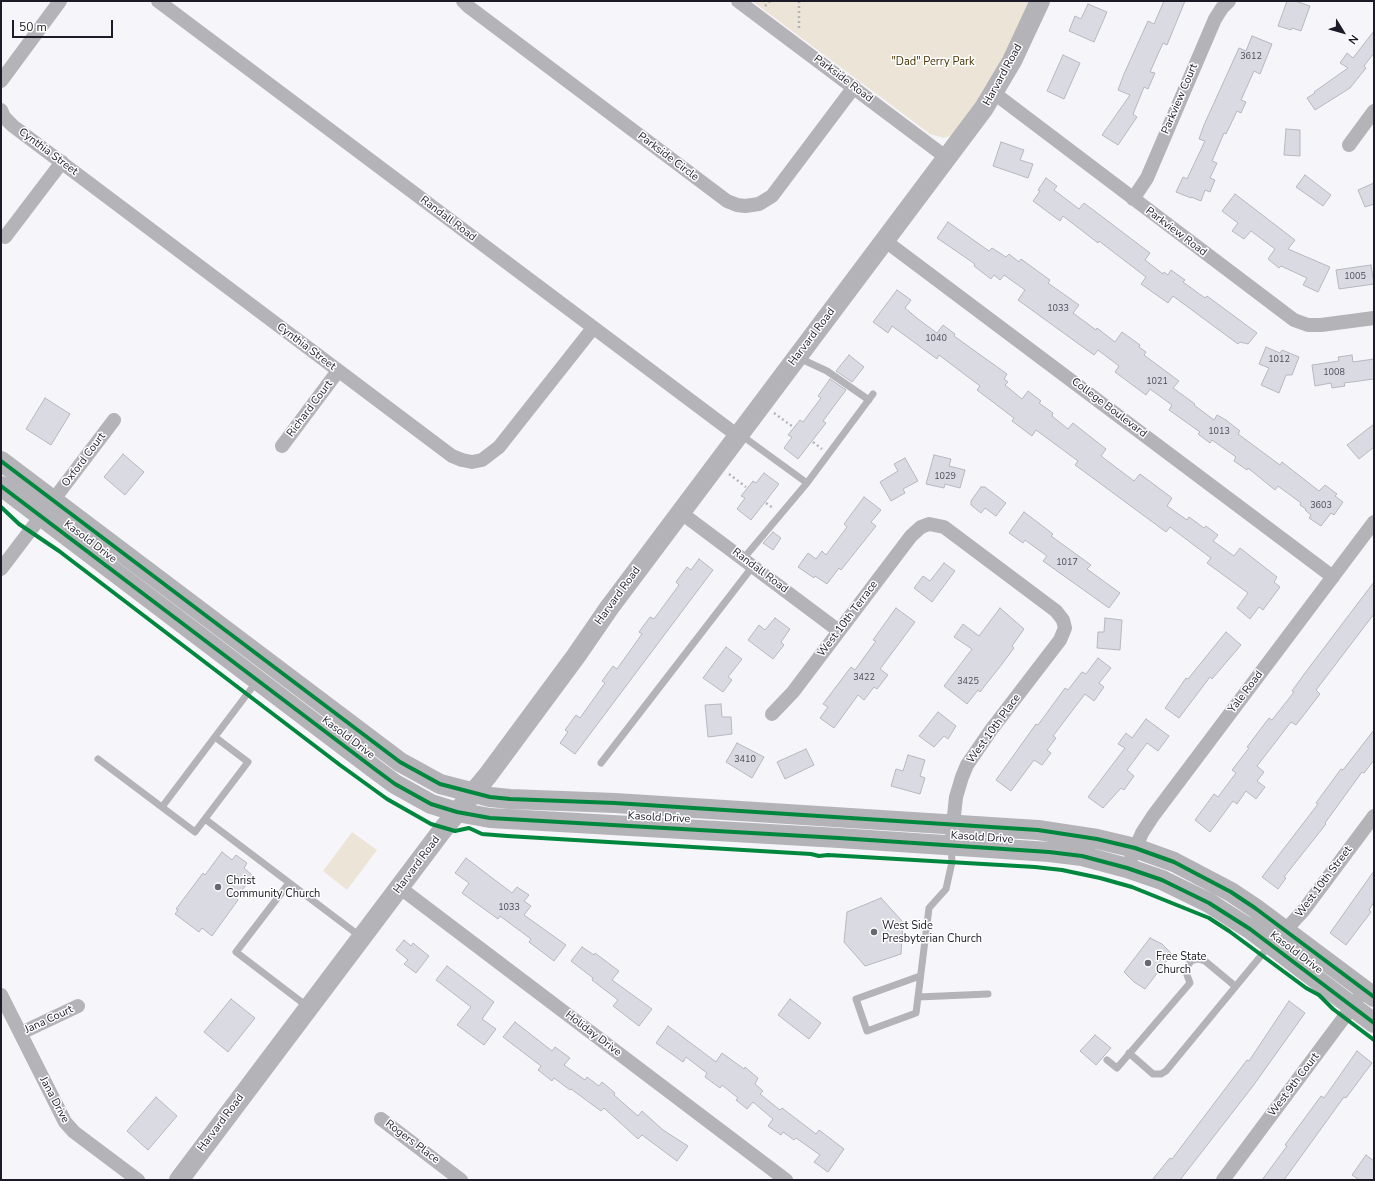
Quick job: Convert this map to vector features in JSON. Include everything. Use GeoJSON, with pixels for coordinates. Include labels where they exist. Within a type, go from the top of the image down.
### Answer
{"type":"FeatureCollection","features":[{"type":"Feature","properties":{"kind":"main road","name":"Harvard Road"},"geometry":{"type":"LineString","coordinates":[[179,1180],[399,887],[473,793],[576,656],[609,608],[680,512],[947,158],[994,93],[1026,33],[1040,1]]}},
{"type":"Feature","properties":{"kind":"main road","name":"Kasold Drive"},"geometry":{"type":"LineString","coordinates":[[1,461],[400,762],[429,779],[473,793],[510,799],[615,803],[1068,833],[1135,848],[1174,862],[1231,892],[1286,930],[1369,993]]}},
{"type":"Feature","properties":{"kind":"main road","name":"Kasold Drive"},"geometry":{"type":"LineString","coordinates":[[1,486],[396,784],[431,804],[457,812],[490,818],[951,845],[1049,852],[1082,856],[1127,868],[1162,880],[1197,896],[1231,916],[1374,1023]]}},
{"type":"Feature","properties":{"kind":"street"},"geometry":{"type":"LineString","coordinates":[[1,81],[60,1]]}},
{"type":"Feature","properties":{"kind":"street","name":"Randall Road"},"geometry":{"type":"LineString","coordinates":[[158,1],[593,328],[739,435]]}},
{"type":"Feature","properties":{"kind":"street","name":"Parkside Circle"},"geometry":{"type":"LineString","coordinates":[[463,1],[728,201],[737,205],[745,206],[759,204],[772,196],[854,88]]}},
{"type":"Feature","properties":{"kind":"street","name":"Parkside Road"},"geometry":{"type":"LineString","coordinates":[[738,1],[947,158]]}},
{"type":"Feature","properties":{"kind":"street","name":"Parkview Court"},"geometry":{"type":"LineString","coordinates":[[1133,199],[1147,178],[1215,19],[1222,8],[1229,1]]}},
{"type":"Feature","properties":{"kind":"street","name":"Parkview Road"},"geometry":{"type":"LineString","coordinates":[[994,93],[1294,320],[1308,325],[1321,325],[1374,318]]}},
{"type":"Feature","properties":{"kind":"street","name":"Cynthia Street"},"geometry":{"type":"LineString","coordinates":[[1,110],[4,117],[13,126],[452,456],[472,462],[482,460],[499,447],[593,328]]}},
{"type":"Feature","properties":{"kind":"street"},"geometry":{"type":"LineString","coordinates":[[1349,145],[1374,112]]}},
{"type":"Feature","properties":{"kind":"street"},"geometry":{"type":"LineString","coordinates":[[5,237],[62,162]]}},
{"type":"Feature","properties":{"kind":"street","name":"College Boulevard"},"geometry":{"type":"LineString","coordinates":[[884,240],[1333,577]]}},
{"type":"Feature","properties":{"kind":"street","name":"Richard Court"},"geometry":{"type":"LineString","coordinates":[[282,446],[338,371]]}},
{"type":"Feature","properties":{"kind":"street","name":"Oxford Court"},"geometry":{"type":"LineString","coordinates":[[1,569],[114,420]]}},
{"type":"Feature","properties":{"kind":"street","name":"Randall Road"},"geometry":{"type":"LineString","coordinates":[[680,512],[839,631]]}},
{"type":"Feature","properties":{"kind":"street","name":"Yale Road"},"geometry":{"type":"LineString","coordinates":[[1127,868],[1135,848],[1153,816],[1374,522]]}},
{"type":"Feature","properties":{"kind":"street","name":"West 10th Place"},"geometry":{"type":"LineString","coordinates":[[925,525],[936,524],[944,527],[1056,611],[1065,625],[1064,632],[1060,640],[992,730],[967,766],[958,788],[951,845]]}},
{"type":"Feature","properties":{"kind":"street","name":"West 10th Terrace"},"geometry":{"type":"LineString","coordinates":[[772,714],[793,692],[910,536],[925,525]]}},
{"type":"Feature","properties":{"kind":"street","name":"West 10th Street"},"geometry":{"type":"LineString","coordinates":[[1271,945],[1302,911],[1374,816]]}},
{"type":"Feature","properties":{"kind":"street","name":"Holiday Drive"},"geometry":{"type":"LineString","coordinates":[[399,887],[786,1180]]}},
{"type":"Feature","properties":{"kind":"street","name":"West 9th Court"},"geometry":{"type":"LineString","coordinates":[[1223,1180],[1352,1006],[1369,993]]}},
{"type":"Feature","properties":{"kind":"street","name":"Jana Drive"},"geometry":{"type":"LineString","coordinates":[[1,995],[65,1122],[74,1132],[138,1180]]}},
{"type":"Feature","properties":{"kind":"street","name":"Jana Court"},"geometry":{"type":"LineString","coordinates":[[21,1033],[78,1006]]}},
{"type":"Feature","properties":{"kind":"street","name":"Rogers Place"},"geometry":{"type":"LineString","coordinates":[[381,1119],[461,1180]]}},
{"type":"Feature","properties":{"kind":"lane"},"geometry":{"type":"LineString","coordinates":[[601,762],[871,397],[834,375],[797,357]]}},
{"type":"Feature","properties":{"kind":"lane"},"geometry":{"type":"LineString","coordinates":[[739,435],[807,483]]}},
{"type":"Feature","properties":{"kind":"lane"},"geometry":{"type":"LineString","coordinates":[[162,807],[258,680]]}},
{"type":"Feature","properties":{"kind":"lane"},"geometry":{"type":"LineString","coordinates":[[98,759],[195,832],[248,762],[215,737]]}},
{"type":"Feature","properties":{"kind":"lane"},"geometry":{"type":"LineString","coordinates":[[204,819],[361,938]]}},
{"type":"Feature","properties":{"kind":"lane"},"geometry":{"type":"LineString","coordinates":[[920,976],[856,999],[867,1031],[916,1013],[929,908],[946,889],[952,862],[951,845]]}},
{"type":"Feature","properties":{"kind":"lane"},"geometry":{"type":"LineString","coordinates":[[289,883],[236,952],[309,1008]]}},
{"type":"Feature","properties":{"kind":"lane"},"geometry":{"type":"LineString","coordinates":[[1129,1053],[1154,1074],[1161,1074],[1166,1071],[1271,945]]}},
{"type":"Feature","properties":{"kind":"lane"},"geometry":{"type":"LineString","coordinates":[[1108,1060],[1117,1068],[1190,983],[1187,974],[1187,966],[1191,961],[1198,959],[1205,961],[1236,986]]}},
{"type":"Feature","properties":{"kind":"lane"},"geometry":{"type":"LineString","coordinates":[[918,997],[988,994]]}},
{"type":"Feature","properties":{"kind":"path"},"geometry":{"type":"LineString","coordinates":[[799,1],[799,30]]}},
{"type":"Feature","properties":{"kind":"path"},"geometry":{"type":"LineString","coordinates":[[762,404],[793,427]]}},
{"type":"Feature","properties":{"kind":"path"},"geometry":{"type":"LineString","coordinates":[[716,464],[746,487]]}},
{"type":"Feature","properties":{"kind":"green space","name":"\"Dad\" Perry Park"},"geometry":{"type":"Polygon","coordinates":[[[752,1],[1032,1],[995,76],[953,135],[944,138],[930,134],[752,1]]]}},
{"type":"Feature","properties":{"kind":"green space"},"geometry":{"type":"Polygon","coordinates":[[[352,832],[377,850],[347,890],[323,871],[352,832]]]}},
{"type":"Feature","properties":{"kind":"building"},"geometry":{"type":"Polygon","coordinates":[[[1164,1],[1185,1],[1167,45],[1163,43],[1150,72],[1155,73],[1148,89],[1144,87],[1133,114],[1137,117],[1118,145],[1102,135],[1130,95],[1118,90],[1148,21],[1154,24],[1164,1]]]}},
{"type":"Feature","properties":{"kind":"building"},"geometry":{"type":"Polygon","coordinates":[[[1287,1],[1295,1],[1310,6],[1301,31],[1278,26],[1287,1]]]}},
{"type":"Feature","properties":{"kind":"building"},"geometry":{"type":"Polygon","coordinates":[[[1088,4],[1107,12],[1094,42],[1069,31],[1075,16],[1081,19],[1088,4]]]}},
{"type":"Feature","properties":{"kind":"building"},"geometry":{"type":"Polygon","coordinates":[[[1374,31],[1374,53],[1364,66],[1366,68],[1350,88],[1315,110],[1307,98],[1348,68],[1340,63],[1347,53],[1353,58],[1374,31]]]}},
{"type":"Feature","properties":{"kind":"building"},"geometry":{"type":"Polygon","coordinates":[[[1252,36],[1272,44],[1260,74],[1254,71],[1241,100],[1246,102],[1241,113],[1237,111],[1226,134],[1224,133],[1212,161],[1217,163],[1210,178],[1215,180],[1210,192],[1205,190],[1201,201],[1176,192],[1183,177],[1187,179],[1205,141],[1199,139],[1204,125],[1239,48],[1246,51],[1252,36]]]}},
{"type":"Feature","properties":{"kind":"building"},"geometry":{"type":"Polygon","coordinates":[[[1063,55],[1080,63],[1064,99],[1047,91],[1063,55]]]}},
{"type":"Feature","properties":{"kind":"building"},"geometry":{"type":"Polygon","coordinates":[[[1286,129],[1300,130],[1300,156],[1284,155],[1286,129]]]}},
{"type":"Feature","properties":{"kind":"building"},"geometry":{"type":"Polygon","coordinates":[[[1001,142],[1024,150],[1020,160],[1033,164],[1028,178],[993,166],[1001,142]]]}},
{"type":"Feature","properties":{"kind":"building"},"geometry":{"type":"Polygon","coordinates":[[[1305,175],[1331,195],[1323,206],[1296,187],[1305,175]]]}},
{"type":"Feature","properties":{"kind":"building"},"geometry":{"type":"Polygon","coordinates":[[[1046,178],[1057,186],[1054,190],[1079,209],[1084,203],[1150,253],[1145,260],[1163,274],[1164,272],[1168,275],[1171,270],[1185,280],[1183,282],[1205,298],[1207,296],[1257,333],[1248,344],[1240,342],[1238,344],[1173,296],[1168,303],[1141,284],[1146,277],[1063,216],[1060,221],[1033,201],[1046,178]]]}},
{"type":"Feature","properties":{"kind":"building"},"geometry":{"type":"Polygon","coordinates":[[[1374,183],[1374,204],[1365,207],[1358,190],[1374,183]]]}},
{"type":"Feature","properties":{"kind":"building"},"geometry":{"type":"Polygon","coordinates":[[[1235,194],[1295,240],[1288,249],[1330,267],[1318,292],[1303,285],[1307,278],[1281,266],[1279,268],[1268,259],[1275,249],[1251,231],[1244,239],[1232,231],[1238,223],[1222,211],[1235,194]]]}},
{"type":"Feature","properties":{"kind":"building"},"geometry":{"type":"Polygon","coordinates":[[[948,222],[989,251],[992,248],[1006,257],[1009,254],[1019,262],[1021,259],[1050,280],[1048,283],[1079,305],[1073,313],[1096,330],[1097,328],[1115,342],[1122,332],[1140,345],[1139,347],[1146,352],[1144,355],[1179,381],[1173,388],[1214,420],[1217,415],[1226,420],[1240,431],[1238,434],[1280,465],[1282,462],[1319,491],[1325,485],[1337,494],[1335,496],[1343,502],[1334,515],[1331,513],[1321,526],[1309,518],[1311,515],[1300,505],[1301,503],[1278,486],[1275,490],[1248,468],[1247,470],[1234,461],[1236,457],[1212,440],[1210,443],[1198,434],[1200,432],[1169,410],[1172,405],[1150,389],[1146,395],[1115,372],[1119,366],[1098,350],[1094,355],[1018,300],[1025,290],[1004,275],[1000,280],[994,275],[991,279],[974,266],[975,264],[937,238],[948,222]]]}},
{"type":"Feature","properties":{"kind":"building"},"geometry":{"type":"Polygon","coordinates":[[[1371,265],[1374,284],[1339,289],[1336,270],[1371,265]]]}},
{"type":"Feature","properties":{"kind":"building"},"geometry":{"type":"Polygon","coordinates":[[[897,290],[911,300],[905,308],[918,319],[937,333],[943,325],[955,334],[954,336],[1007,374],[1004,379],[1008,382],[1005,385],[1022,399],[1028,391],[1041,401],[1039,403],[1053,413],[1052,416],[1068,429],[1073,423],[1106,449],[1101,456],[1134,481],[1140,474],[1172,498],[1167,506],[1187,520],[1189,517],[1204,528],[1206,526],[1218,535],[1213,541],[1234,556],[1240,548],[1277,577],[1274,582],[1280,587],[1263,610],[1259,607],[1250,619],[1237,608],[1248,593],[1207,563],[1211,558],[1170,527],[1166,532],[1075,465],[1078,461],[1036,430],[1032,436],[1012,421],[1014,418],[977,390],[980,386],[939,355],[937,359],[892,326],[888,333],[873,322],[897,290]]]}},
{"type":"Feature","properties":{"kind":"building"},"geometry":{"type":"Polygon","coordinates":[[[1266,347],[1280,353],[1282,350],[1299,357],[1292,375],[1286,375],[1279,393],[1261,385],[1269,368],[1259,364],[1266,347]]]}},
{"type":"Feature","properties":{"kind":"building"},"geometry":{"type":"Polygon","coordinates":[[[849,355],[864,367],[852,382],[836,371],[849,355]]]}},
{"type":"Feature","properties":{"kind":"building"},"geometry":{"type":"Polygon","coordinates":[[[1352,355],[1353,362],[1374,359],[1374,379],[1344,383],[1345,386],[1332,388],[1331,383],[1315,386],[1312,365],[1339,361],[1338,357],[1352,355]]]}},
{"type":"Feature","properties":{"kind":"building"},"geometry":{"type":"Polygon","coordinates":[[[830,379],[846,390],[823,421],[826,423],[798,459],[784,448],[792,437],[788,435],[800,420],[803,422],[821,398],[818,396],[830,379]]]}},
{"type":"Feature","properties":{"kind":"building"},"geometry":{"type":"Polygon","coordinates":[[[45,398],[70,414],[51,445],[26,429],[45,398]]]}},
{"type":"Feature","properties":{"kind":"building"},"geometry":{"type":"Polygon","coordinates":[[[1374,424],[1374,447],[1359,459],[1347,445],[1374,424]]]}},
{"type":"Feature","properties":{"kind":"building"},"geometry":{"type":"Polygon","coordinates":[[[123,454],[144,472],[125,495],[104,477],[123,454]]]}},
{"type":"Feature","properties":{"kind":"building"},"geometry":{"type":"Polygon","coordinates":[[[934,455],[951,459],[949,466],[965,470],[960,488],[945,484],[944,488],[926,484],[934,455]]]}},
{"type":"Feature","properties":{"kind":"building"},"geometry":{"type":"Polygon","coordinates":[[[905,458],[918,481],[903,489],[905,493],[891,501],[880,482],[898,471],[894,464],[905,458]]]}},
{"type":"Feature","properties":{"kind":"building"},"geometry":{"type":"Polygon","coordinates":[[[764,473],[779,484],[751,520],[737,509],[745,498],[741,496],[753,481],[756,483],[764,473]]]}},
{"type":"Feature","properties":{"kind":"building"},"geometry":{"type":"Polygon","coordinates":[[[981,487],[985,487],[1006,503],[996,516],[985,508],[981,513],[971,505],[971,501],[981,487]]]}},
{"type":"Feature","properties":{"kind":"building"},"geometry":{"type":"Polygon","coordinates":[[[864,497],[881,510],[871,522],[876,526],[841,570],[839,568],[827,584],[815,576],[814,578],[798,567],[808,553],[816,559],[822,551],[826,555],[847,527],[844,524],[864,497]]]}},
{"type":"Feature","properties":{"kind":"building"},"geometry":{"type":"Polygon","coordinates":[[[1024,512],[1053,534],[1051,536],[1091,565],[1087,569],[1120,593],[1109,608],[1043,561],[1047,556],[1025,540],[1023,543],[1009,533],[1024,512]]]}},
{"type":"Feature","properties":{"kind":"building"},"geometry":{"type":"Polygon","coordinates":[[[773,532],[781,538],[773,550],[763,543],[773,532]]]}},
{"type":"Feature","properties":{"kind":"building"},"geometry":{"type":"Polygon","coordinates":[[[699,559],[713,570],[575,754],[560,743],[568,732],[565,730],[576,715],[580,718],[605,683],[602,681],[613,666],[617,669],[642,634],[639,632],[650,617],[654,619],[679,585],[676,582],[687,567],[691,570],[699,559]]]}},
{"type":"Feature","properties":{"kind":"building"},"geometry":{"type":"Polygon","coordinates":[[[944,563],[955,571],[932,602],[914,588],[923,576],[930,581],[944,563]]]}},
{"type":"Feature","properties":{"kind":"building"},"geometry":{"type":"Polygon","coordinates":[[[1374,582],[1374,614],[1316,690],[1320,694],[1296,725],[1291,722],[1257,766],[1264,772],[1257,781],[1265,787],[1256,799],[1246,791],[1237,804],[1233,801],[1210,832],[1195,820],[1214,794],[1218,797],[1236,773],[1232,770],[1249,748],[1247,747],[1269,718],[1272,720],[1294,692],[1292,691],[1305,673],[1374,582]]]}},
{"type":"Feature","properties":{"kind":"building"},"geometry":{"type":"Polygon","coordinates":[[[896,608],[915,622],[880,669],[888,675],[877,689],[874,687],[864,700],[858,695],[834,728],[820,718],[828,707],[823,704],[851,667],[855,670],[876,641],[873,640],[896,608]]]}},
{"type":"Feature","properties":{"kind":"building"},"geometry":{"type":"Polygon","coordinates":[[[1000,608],[1024,629],[1012,646],[1014,648],[1002,664],[980,692],[978,690],[967,704],[944,686],[972,649],[954,637],[963,624],[979,636],[1000,608]]]}},
{"type":"Feature","properties":{"kind":"building"},"geometry":{"type":"Polygon","coordinates":[[[775,618],[790,629],[781,642],[784,645],[773,659],[748,640],[759,625],[765,630],[775,618]]]}},
{"type":"Feature","properties":{"kind":"building"},"geometry":{"type":"Polygon","coordinates":[[[1105,618],[1122,620],[1120,650],[1097,648],[1098,632],[1104,632],[1105,618]]]}},
{"type":"Feature","properties":{"kind":"building"},"geometry":{"type":"Polygon","coordinates":[[[1226,632],[1241,645],[1212,679],[1210,677],[1179,718],[1165,708],[1186,678],[1188,679],[1226,632]]]}},
{"type":"Feature","properties":{"kind":"building"},"geometry":{"type":"Polygon","coordinates":[[[726,647],[742,659],[728,677],[732,680],[723,692],[703,678],[726,647]]]}},
{"type":"Feature","properties":{"kind":"building"},"geometry":{"type":"Polygon","coordinates":[[[1098,658],[1111,668],[1099,683],[1104,687],[1094,701],[1085,694],[1053,736],[1056,738],[1047,750],[1051,753],[1042,765],[1034,760],[1011,791],[996,780],[1036,724],[1038,725],[1065,688],[1068,690],[1082,672],[1086,674],[1098,658]]]}},
{"type":"Feature","properties":{"kind":"building"},"geometry":{"type":"Polygon","coordinates":[[[721,704],[722,717],[731,717],[732,734],[708,737],[705,705],[721,704]]]}},
{"type":"Feature","properties":{"kind":"building"},"geometry":{"type":"Polygon","coordinates":[[[938,712],[956,726],[948,739],[944,736],[934,747],[919,736],[938,712]]]}},
{"type":"Feature","properties":{"kind":"building"},"geometry":{"type":"Polygon","coordinates":[[[1146,719],[1169,736],[1158,751],[1147,743],[1127,770],[1134,776],[1124,790],[1121,788],[1103,808],[1088,797],[1125,748],[1118,744],[1126,733],[1132,738],[1146,719]]]}},
{"type":"Feature","properties":{"kind":"building"},"geometry":{"type":"Polygon","coordinates":[[[1374,730],[1374,760],[1364,773],[1362,772],[1325,823],[1326,824],[1284,877],[1286,878],[1278,889],[1262,877],[1318,804],[1316,803],[1341,769],[1343,770],[1374,730]]]}},
{"type":"Feature","properties":{"kind":"building"},"geometry":{"type":"Polygon","coordinates":[[[737,743],[764,757],[752,778],[726,762],[737,743]]]}},
{"type":"Feature","properties":{"kind":"building"},"geometry":{"type":"Polygon","coordinates":[[[806,749],[814,765],[785,779],[777,762],[806,749]]]}},
{"type":"Feature","properties":{"kind":"building"},"geometry":{"type":"Polygon","coordinates":[[[908,755],[925,760],[920,776],[925,778],[920,794],[891,786],[896,769],[903,771],[908,755]]]}},
{"type":"Feature","properties":{"kind":"building","name":"Christ Community Church"},"geometry":{"type":"Polygon","coordinates":[[[222,852],[232,860],[236,855],[247,863],[244,868],[253,876],[236,898],[238,900],[212,936],[202,928],[199,932],[175,914],[178,910],[176,909],[203,873],[205,875],[222,852]]]}},
{"type":"Feature","properties":{"kind":"building"},"geometry":{"type":"Polygon","coordinates":[[[466,858],[512,893],[517,887],[529,895],[524,901],[531,906],[524,915],[566,945],[554,961],[529,942],[531,939],[500,916],[498,919],[462,893],[469,883],[455,873],[466,858]]]}},
{"type":"Feature","properties":{"kind":"building"},"geometry":{"type":"Polygon","coordinates":[[[1374,871],[1374,902],[1369,910],[1371,912],[1346,945],[1330,933],[1374,871]]]}},
{"type":"Feature","properties":{"kind":"building","name":"West Side Presbyterian Church"},"geometry":{"type":"Polygon","coordinates":[[[881,898],[903,922],[901,954],[865,966],[844,942],[847,912],[881,898]]]}},
{"type":"Feature","properties":{"kind":"building","name":"Free State Church"},"geometry":{"type":"Polygon","coordinates":[[[1150,938],[1162,944],[1172,954],[1145,989],[1134,982],[1124,972],[1150,938]]]}},
{"type":"Feature","properties":{"kind":"building"},"geometry":{"type":"Polygon","coordinates":[[[404,940],[411,946],[413,943],[429,956],[416,973],[404,964],[408,960],[396,950],[404,940]]]}},
{"type":"Feature","properties":{"kind":"building"},"geometry":{"type":"Polygon","coordinates":[[[582,947],[594,955],[595,953],[619,971],[612,980],[652,1009],[639,1026],[613,1006],[618,1000],[592,980],[593,978],[571,961],[582,947]]]}},
{"type":"Feature","properties":{"kind":"building"},"geometry":{"type":"Polygon","coordinates":[[[447,966],[494,1002],[482,1019],[496,1029],[484,1045],[457,1025],[471,1007],[436,980],[447,966]]]}},
{"type":"Feature","properties":{"kind":"building"},"geometry":{"type":"Polygon","coordinates":[[[231,999],[255,1018],[228,1052],[204,1032],[231,999]]]}},
{"type":"Feature","properties":{"kind":"building"},"geometry":{"type":"Polygon","coordinates":[[[790,999],[821,1023],[809,1039],[778,1015],[790,999]]]}},
{"type":"Feature","properties":{"kind":"building"},"geometry":{"type":"Polygon","coordinates":[[[1289,1001],[1305,1013],[1253,1086],[1180,1180],[1152,1180],[1170,1158],[1172,1159],[1247,1060],[1249,1061],[1289,1001]]]}},
{"type":"Feature","properties":{"kind":"building"},"geometry":{"type":"Polygon","coordinates":[[[515,1022],[552,1051],[555,1047],[570,1058],[564,1065],[585,1080],[587,1077],[599,1086],[602,1082],[615,1093],[614,1095],[638,1116],[642,1111],[663,1130],[688,1146],[677,1161],[642,1135],[638,1139],[604,1108],[601,1111],[571,1089],[570,1090],[554,1078],[552,1081],[538,1070],[541,1066],[503,1037],[515,1022]]]}},
{"type":"Feature","properties":{"kind":"building"},"geometry":{"type":"Polygon","coordinates":[[[668,1026],[716,1062],[722,1053],[744,1069],[745,1067],[758,1078],[755,1084],[763,1091],[760,1094],[780,1110],[782,1108],[816,1134],[819,1130],[844,1149],[828,1172],[814,1162],[820,1155],[796,1138],[794,1140],[783,1132],[781,1135],[768,1126],[773,1119],[753,1102],[747,1109],[736,1100],[738,1098],[722,1085],[720,1088],[705,1077],[707,1073],[686,1057],[683,1062],[656,1043],[668,1026]]]}},
{"type":"Feature","properties":{"kind":"building"},"geometry":{"type":"Polygon","coordinates":[[[1095,1035],[1111,1048],[1096,1065],[1080,1051],[1095,1035]]]}},
{"type":"Feature","properties":{"kind":"building"},"geometry":{"type":"Polygon","coordinates":[[[1357,1051],[1372,1063],[1346,1098],[1344,1097],[1284,1180],[1262,1180],[1287,1146],[1285,1145],[1321,1096],[1324,1098],[1357,1051]]]}},
{"type":"Feature","properties":{"kind":"building"},"geometry":{"type":"Polygon","coordinates":[[[156,1097],[177,1116],[148,1150],[127,1131],[156,1097]]]}},
{"type":"Feature","properties":{"kind":"building"},"geometry":{"type":"Polygon","coordinates":[[[1366,1155],[1374,1161],[1374,1180],[1359,1180],[1352,1175],[1366,1155]]]}},
{"type":"Feature","properties":{"kind":"cycle path"},"geometry":{"type":"LineString","coordinates":[[1,461],[400,762],[440,784],[490,797],[510,799],[615,803],[1038,830],[1097,839],[1135,848],[1174,862],[1231,892],[1255,908],[1374,997]]}},
{"type":"Feature","properties":{"kind":"cycle path"},"geometry":{"type":"LineString","coordinates":[[1,486],[376,770],[395,784],[431,804],[457,812],[490,818],[839,838],[1049,852],[1082,856],[1127,868],[1162,880],[1209,903],[1250,929],[1374,1023]]}},
{"type":"Feature","properties":{"kind":"cycle path"},"geometry":{"type":"LineString","coordinates":[[1,507],[19,524],[59,551],[340,765],[387,799],[431,824],[455,831],[469,828],[482,834],[811,854],[819,856],[828,855],[1035,867],[1062,870],[1100,878],[1132,887],[1209,918],[1306,988],[1319,995],[1333,1009],[1374,1040]]}},
{"type":"Feature","properties":{"kind":"place","name":"Christ Community Church"},"geometry":{"type":"Point","coordinates":[218,887]}},
{"type":"Feature","properties":{"kind":"place","name":"West Side Presbyterian Church"},"geometry":{"type":"Point","coordinates":[874,932]}},
{"type":"Feature","properties":{"kind":"place","name":"Free State Church"},"geometry":{"type":"Point","coordinates":[1148,963]}}]}
